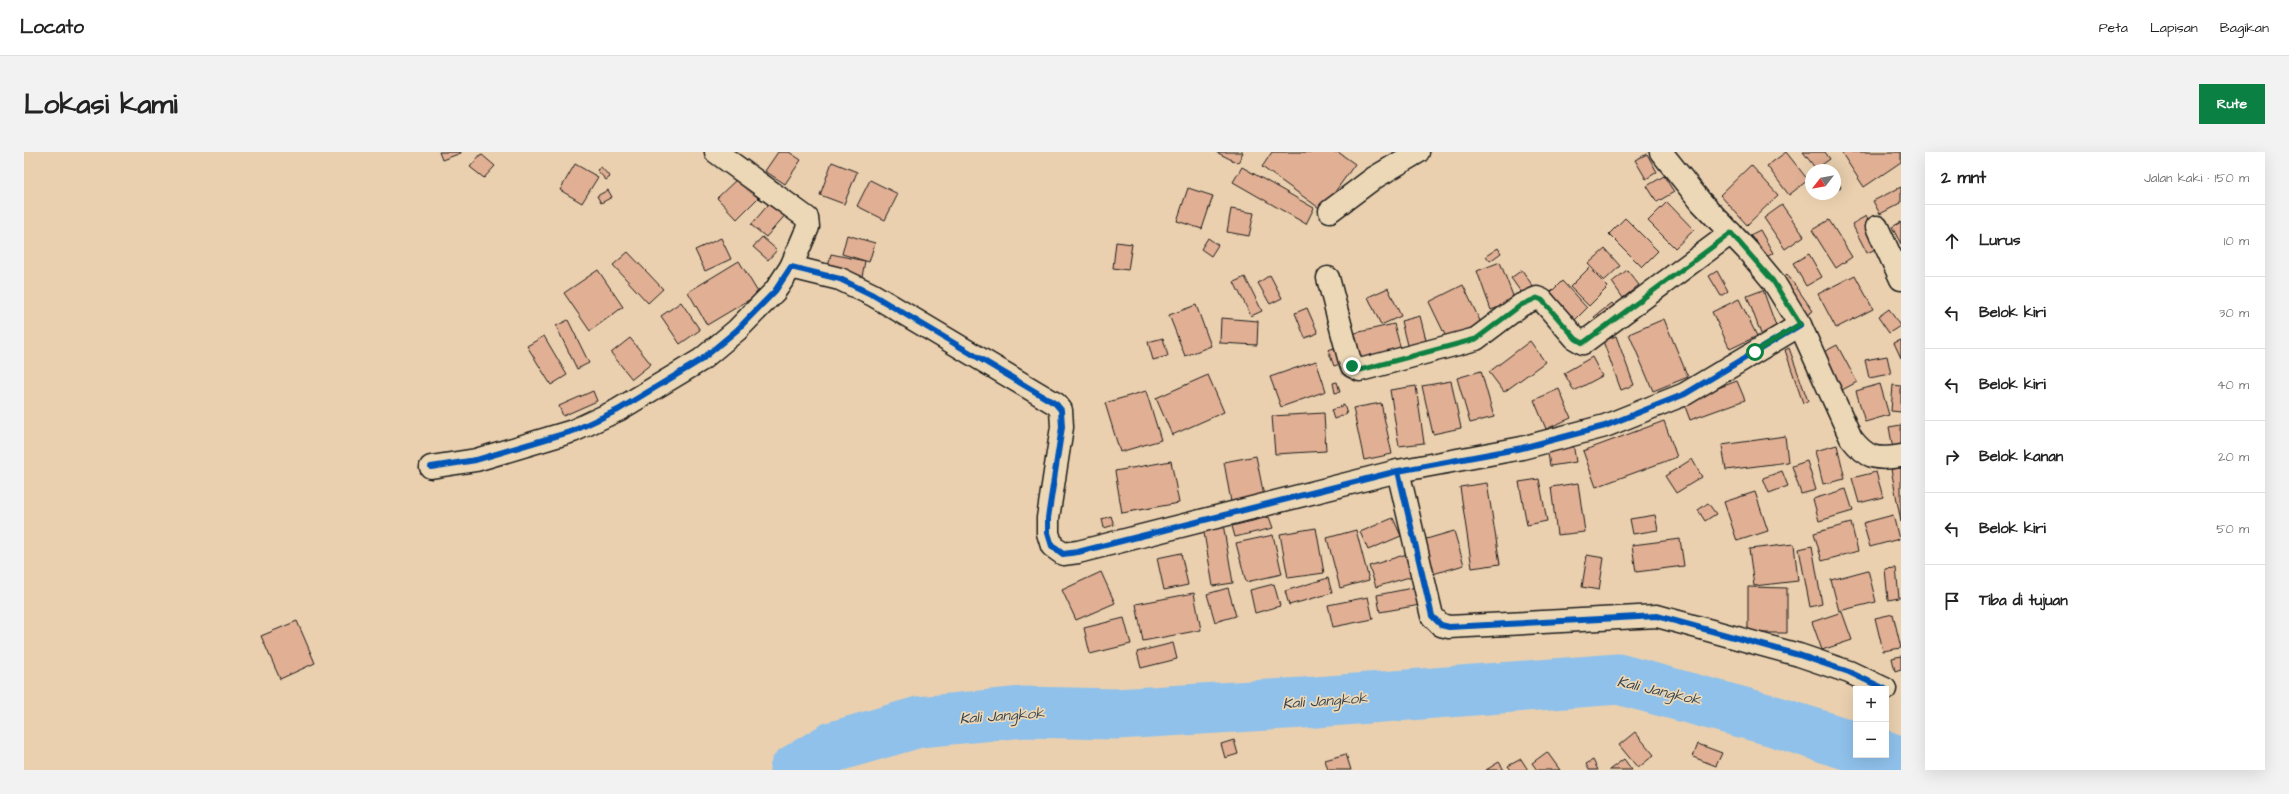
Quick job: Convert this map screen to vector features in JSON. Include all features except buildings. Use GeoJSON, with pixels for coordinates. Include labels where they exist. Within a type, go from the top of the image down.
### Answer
{"type":"FeatureCollection","features":[{"type":"Feature","properties":{"kind":"street"},"geometry":{"type":"LineString","coordinates":[[431,467],[476,460],[573,431],[618,410],[701,360],[748,319],[775,290],[791,267],[808,227],[807,218],[716,152]]}},
{"type":"Feature","properties":{"kind":"street"},"geometry":{"type":"LineString","coordinates":[[1330,211],[1374,178],[1418,152]]}},
{"type":"Feature","properties":{"kind":"street"},"geometry":{"type":"LineString","coordinates":[[1661,152],[1701,202],[1731,233],[1773,281],[1800,324],[1855,443],[1869,456],[1885,459],[1901,456]]}},
{"type":"Feature","properties":{"kind":"street"},"geometry":{"type":"LineString","coordinates":[[1877,227],[1901,279]]}},
{"type":"Feature","properties":{"kind":"street"},"geometry":{"type":"LineString","coordinates":[[1328,278],[1349,358],[1352,366],[1360,370],[1476,339],[1521,305],[1537,298],[1542,300],[1576,339],[1583,343],[1731,233]]}},
{"type":"Feature","properties":{"kind":"street"},"geometry":{"type":"LineString","coordinates":[[791,267],[840,279],[873,295],[1056,404],[1061,410],[1062,427],[1048,518],[1048,534],[1052,546],[1063,554],[1078,552],[1398,471],[1564,438],[1645,411],[1698,386],[1800,324]]}},
{"type":"Feature","properties":{"kind":"street"},"geometry":{"type":"LineString","coordinates":[[1398,471],[1432,616],[1441,625],[1449,627],[1656,616],[1798,655],[1849,672],[1879,686]]}},
{"type":"Feature","properties":{"kind":"street"},"geometry":{"type":"LineString","coordinates":[[1889,691],[1901,697]]}},
{"type":"Feature","properties":{"kind":"waterway","name":"Kali Jangkok"},"geometry":{"type":"LineString","coordinates":[[795,770],[833,747],[919,722],[1024,712],[1116,714],[1303,703],[1618,679],[1774,721],[1853,746]]}},
{"type":"Feature","properties":{"kind":"waterway","name":"Kali Jangkok"},"geometry":{"type":"LineString","coordinates":[[1889,757],[1899,761],[1901,764]]}},
{"type":"Feature","properties":{"kind":"cycle path"},"geometry":{"type":"LineString","coordinates":[[431,467],[476,460],[573,431],[618,410],[701,360],[737,330],[775,291],[791,267],[840,279],[873,295],[1056,404],[1061,410],[1062,427],[1048,518],[1048,533],[1052,546],[1063,554],[1078,552],[1398,471],[1522,448],[1605,426],[1685,394],[1800,325]]}},
{"type":"Feature","properties":{"kind":"cycle path"},"geometry":{"type":"LineString","coordinates":[[1398,471],[1432,616],[1441,625],[1449,627],[1657,616],[1799,655],[1849,672],[1879,686]]}},
{"type":"Feature","properties":{"kind":"route"},"geometry":{"type":"LineString","coordinates":[[1352,366],[1355,370],[1360,370],[1476,339],[1521,305],[1537,298],[1542,300],[1576,339],[1583,343],[1588,341],[1731,233],[1773,281],[1800,324],[1755,352]]}}]}
